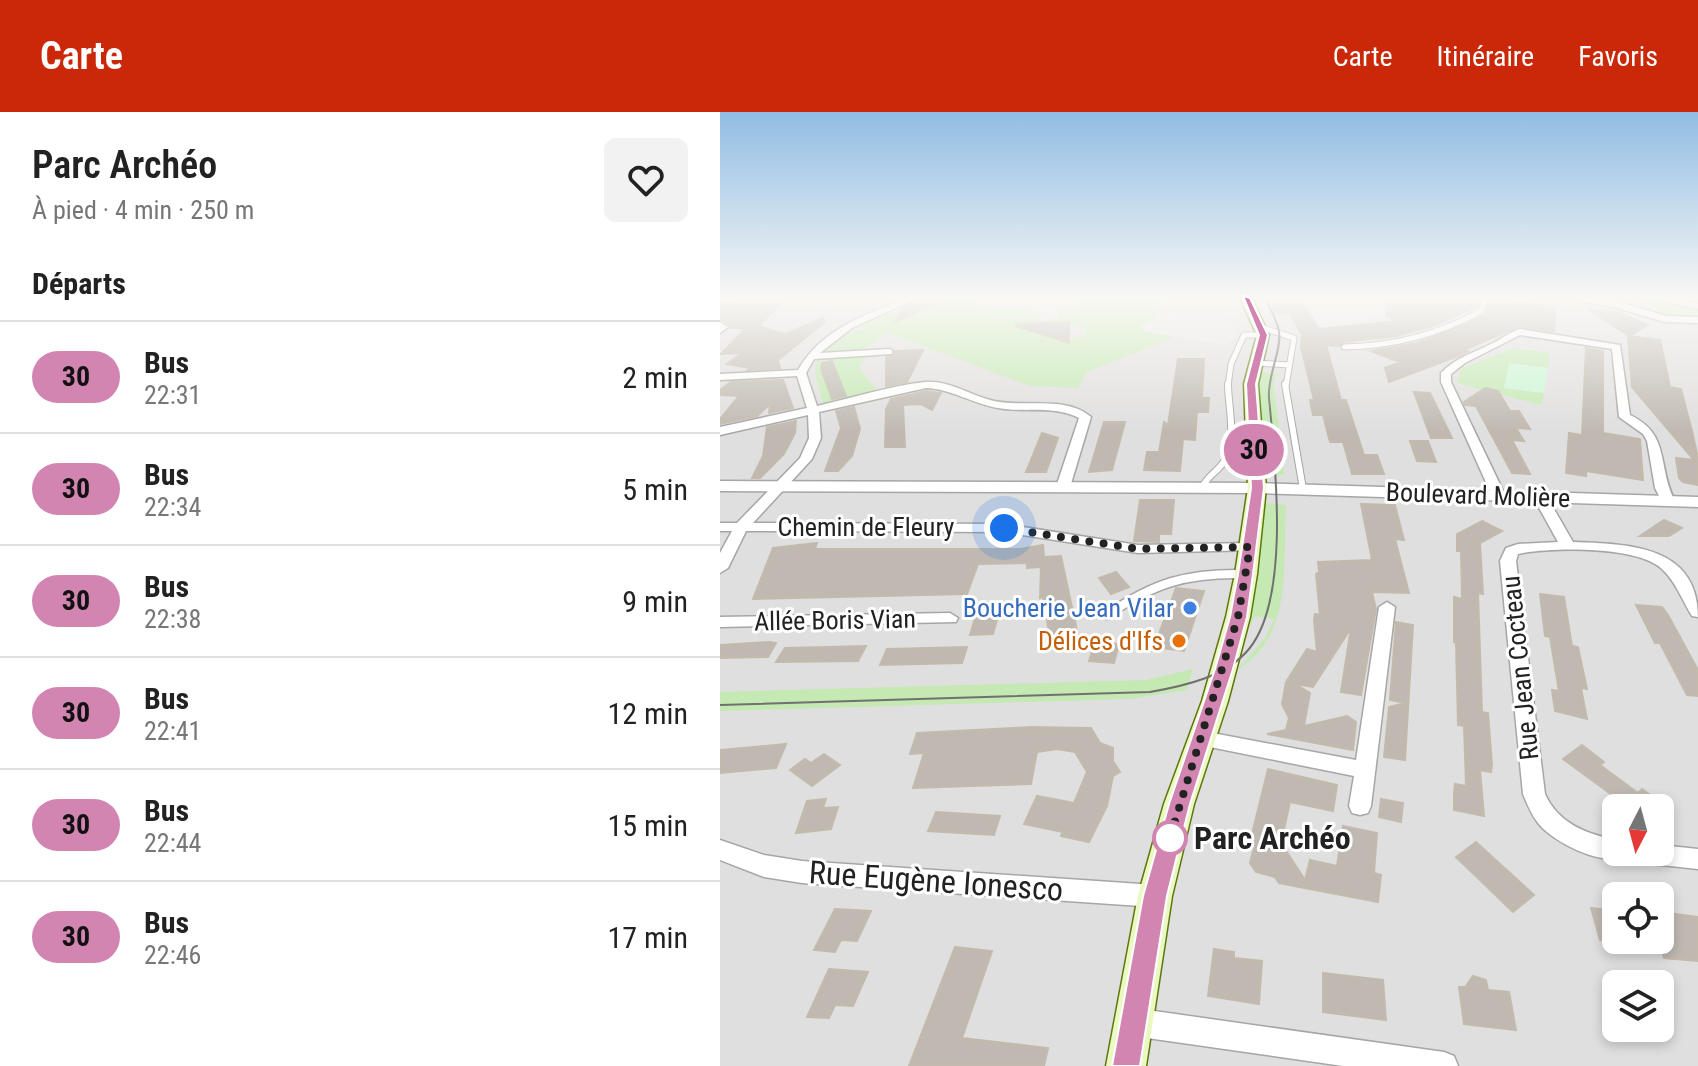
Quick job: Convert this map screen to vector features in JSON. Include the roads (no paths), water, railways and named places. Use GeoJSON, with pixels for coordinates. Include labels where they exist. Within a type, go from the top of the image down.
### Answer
{"type":"FeatureCollection","features":[{"type":"Feature","properties":{"kind":"main road"},"geometry":{"type":"LineString","coordinates":[[1126,1066],[1155,896],[1179,804],[1238,617],[1257,488],[1251,384],[1260,343]]}},
{"type":"Feature","properties":{"kind":"street"},"geometry":{"type":"LineString","coordinates":[[720,568],[741,527],[806,459],[815,438],[813,411],[801,373],[821,343]]}},
{"type":"Feature","properties":{"kind":"street"},"geometry":{"type":"LineString","coordinates":[[1498,495],[1446,382],[1446,373],[1463,361],[1505,343]]}},
{"type":"Feature","properties":{"kind":"street"},"geometry":{"type":"LineString","coordinates":[[1588,343],[1617,347],[1625,417],[1641,422],[1652,435],[1659,486],[1668,501]]}},
{"type":"Feature","properties":{"kind":"street"},"geometry":{"type":"LineString","coordinates":[[811,356],[889,352]]}},
{"type":"Feature","properties":{"kind":"street"},"geometry":{"type":"LineString","coordinates":[[720,377],[801,373]]}},
{"type":"Feature","properties":{"kind":"street"},"geometry":{"type":"LineString","coordinates":[[720,431],[926,385],[940,385],[1000,406],[1079,412],[1085,417],[1085,423],[1063,487]]}},
{"type":"Feature","properties":{"kind":"street","name":"Boulevard Molière"},"geometry":{"type":"LineString","coordinates":[[720,486],[1257,488],[1698,502]]}},
{"type":"Feature","properties":{"kind":"street"},"geometry":{"type":"LineString","coordinates":[[1540,497],[1568,546],[1627,549],[1658,559],[1675,574],[1698,612]]}},
{"type":"Feature","properties":{"kind":"street","name":"Chemin de Fleury"},"geometry":{"type":"LineString","coordinates":[[720,527],[1004,528],[1138,549],[1248,560]]}},
{"type":"Feature","properties":{"kind":"street","name":"Rue Jean Cocteau"},"geometry":{"type":"LineString","coordinates":[[1568,546],[1518,548],[1509,556],[1534,794],[1541,811],[1563,832],[1587,845],[1602,848]]}},
{"type":"Feature","properties":{"kind":"street"},"geometry":{"type":"LineString","coordinates":[[1360,806],[1387,607]]}},
{"type":"Feature","properties":{"kind":"street","name":"Allée Boris Vian"},"geometry":{"type":"LineString","coordinates":[[720,622],[950,618]]}},
{"type":"Feature","properties":{"kind":"street"},"geometry":{"type":"LineString","coordinates":[[1202,739],[1365,770]]}},
{"type":"Feature","properties":{"kind":"street","name":"Rue Eugène Ionesco"},"geometry":{"type":"LineString","coordinates":[[720,850],[764,866],[802,872],[1155,896]]}},
{"type":"Feature","properties":{"kind":"street"},"geometry":{"type":"LineString","coordinates":[[1674,856],[1698,859]]}},
{"type":"Feature","properties":{"kind":"street"},"geometry":{"type":"LineString","coordinates":[[1133,1022],[1444,1066]]}},
{"type":"Feature","properties":{"kind":"lane"},"geometry":{"type":"LineString","coordinates":[[1202,488],[1205,477],[1225,462],[1228,446],[1228,380],[1241,343]]}},
{"type":"Feature","properties":{"kind":"lane"},"geometry":{"type":"LineString","coordinates":[[1293,343],[1285,382],[1303,489]]}},
{"type":"Feature","properties":{"kind":"lane"},"geometry":{"type":"LineString","coordinates":[[1344,347],[1389,343]]}},
{"type":"Feature","properties":{"kind":"lane"},"geometry":{"type":"LineString","coordinates":[[1256,363],[1289,365]]}},
{"type":"Feature","properties":{"kind":"lane"},"geometry":{"type":"LineString","coordinates":[[1107,615],[1137,594],[1186,575],[1248,560]]}},
{"type":"Feature","properties":{"kind":"tram line"},"geometry":{"type":"LineString","coordinates":[[720,705],[1150,692],[1204,679],[1229,667],[1249,649],[1262,626],[1271,597],[1277,528],[1269,390],[1279,343]]}},
{"type":"Feature","properties":{"kind":"place","name":"Boucherie Jean Vilar"},"geometry":{"type":"Point","coordinates":[1190,608]}},
{"type":"Feature","properties":{"kind":"place","name":"Délices d'Ifs"},"geometry":{"type":"Point","coordinates":[1179,641]}},
{"type":"Feature","properties":{"kind":"place","name":"Parc Archéo"},"geometry":{"type":"Point","coordinates":[1170,838]}}]}
